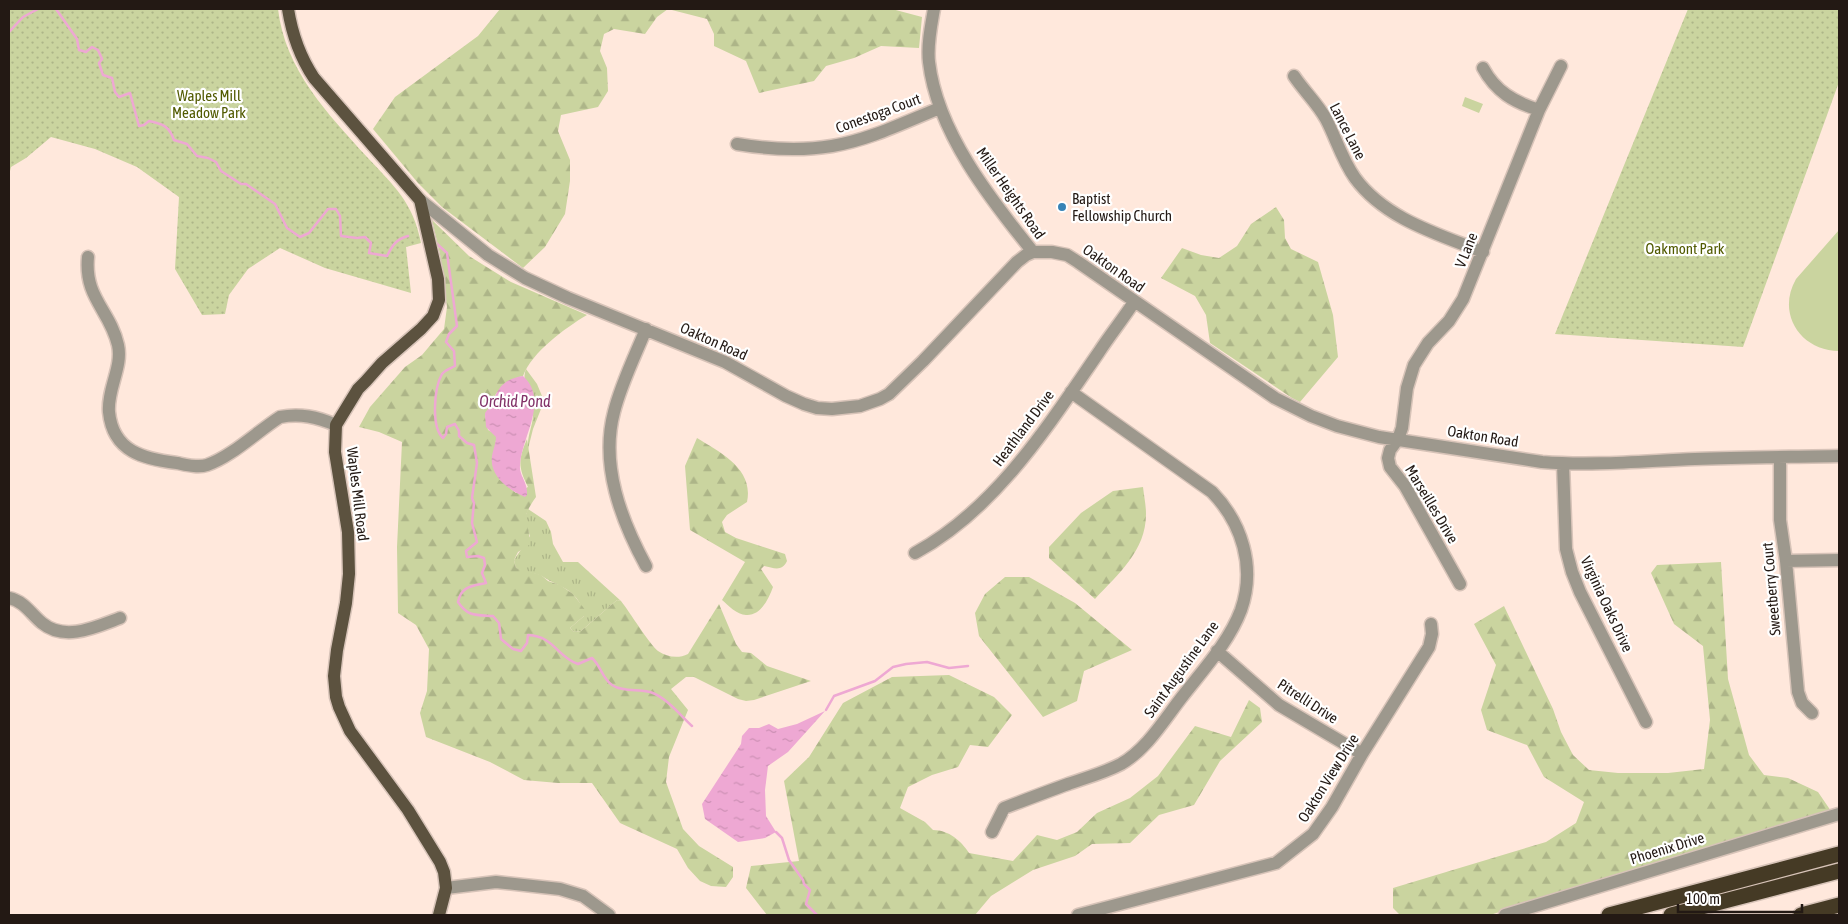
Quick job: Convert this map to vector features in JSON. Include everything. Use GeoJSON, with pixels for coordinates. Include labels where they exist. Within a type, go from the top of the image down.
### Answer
{"type":"FeatureCollection","features":[{"type":"Feature","properties":{"kind":"highway"},"geometry":{"type":"LineString","coordinates":[[1609,915],[1839,854]]}},
{"type":"Feature","properties":{"kind":"highway"},"geometry":{"type":"LineString","coordinates":[[1671,915],[1839,871]]}},
{"type":"Feature","properties":{"kind":"highway"},"geometry":{"type":"LineString","coordinates":[[1802,915],[1839,905]]}},
{"type":"Feature","properties":{"kind":"main road","name":"Waples Mill Road"},"geometry":{"type":"LineString","coordinates":[[288,9],[294,37],[302,58],[314,78],[420,200],[438,280],[439,300],[436,310],[428,323],[382,363],[358,389],[336,425],[335,452],[348,532],[349,565],[346,602],[335,662],[336,697],[350,731],[408,810],[436,853],[444,872],[446,888],[439,915]]}},
{"type":"Feature","properties":{"kind":"street","name":"Miller Heights Road"},"geometry":{"type":"LineString","coordinates":[[934,9],[929,44],[929,61],[934,91],[940,108],[977,178],[1034,252]]}},
{"type":"Feature","properties":{"kind":"street","name":"V Lane"},"geometry":{"type":"LineString","coordinates":[[1398,440],[1402,428],[1407,388],[1414,365],[1428,343],[1449,322],[1463,299],[1539,110],[1561,66]]}},
{"type":"Feature","properties":{"kind":"street"},"geometry":{"type":"LineString","coordinates":[[1484,68],[1490,80],[1500,91],[1518,103],[1539,110]]}},
{"type":"Feature","properties":{"kind":"street","name":"Lance Lane"},"geometry":{"type":"LineString","coordinates":[[1294,76],[1326,120],[1344,162],[1356,179],[1373,196],[1404,219],[1483,252]]}},
{"type":"Feature","properties":{"kind":"street","name":"Conestoga Court"},"geometry":{"type":"LineString","coordinates":[[737,144],[754,147],[799,148],[833,146],[872,135],[940,108]]}},
{"type":"Feature","properties":{"kind":"street","name":"Oakton Road"},"geometry":{"type":"LineString","coordinates":[[420,200],[465,238],[512,271],[550,291],[725,362],[804,404],[832,409],[860,406],[880,399],[898,386],[1008,270],[1026,255],[1034,252],[1052,252],[1067,256],[1078,262],[1275,398],[1337,426],[1379,437],[1562,464],[1608,464],[1780,456],[1839,456]]}},
{"type":"Feature","properties":{"kind":"street"},"geometry":{"type":"LineString","coordinates":[[88,256],[88,281],[118,345],[117,371],[109,400],[109,411],[114,432],[128,449],[140,456],[160,461],[206,466],[224,457],[280,417],[291,415],[306,416],[336,425]]}},
{"type":"Feature","properties":{"kind":"street","name":"Heathland Drive"},"geometry":{"type":"LineString","coordinates":[[915,554],[936,541],[974,509],[1011,473],[1134,302]]}},
{"type":"Feature","properties":{"kind":"street"},"geometry":{"type":"LineString","coordinates":[[646,329],[616,403],[610,441],[611,472],[615,495],[646,566]]}},
{"type":"Feature","properties":{"kind":"street","name":"Saint Augustine Lane"},"geometry":{"type":"LineString","coordinates":[[992,832],[1004,808],[1121,764],[1149,740],[1217,651],[1240,611],[1246,593],[1247,568],[1245,550],[1234,520],[1224,504],[1212,492],[1071,392]]}},
{"type":"Feature","properties":{"kind":"street","name":"Marseilles Drive"},"geometry":{"type":"LineString","coordinates":[[1398,440],[1390,450],[1388,458],[1390,467],[1405,486],[1460,584]]}},
{"type":"Feature","properties":{"kind":"street","name":"Sweetberry Court"},"geometry":{"type":"LineString","coordinates":[[1780,456],[1780,520],[1786,561],[1798,692],[1802,703],[1812,713]]}},
{"type":"Feature","properties":{"kind":"street","name":"Virginia Oaks Drive"},"geometry":{"type":"LineString","coordinates":[[1562,464],[1565,541],[1572,572],[1580,592],[1646,722]]}},
{"type":"Feature","properties":{"kind":"street"},"geometry":{"type":"LineString","coordinates":[[1786,561],[1839,560]]}},
{"type":"Feature","properties":{"kind":"street"},"geometry":{"type":"LineString","coordinates":[[9,598],[22,603],[42,624],[60,632],[78,632],[120,618]]}},
{"type":"Feature","properties":{"kind":"street","name":"Oakton View Drive"},"geometry":{"type":"LineString","coordinates":[[1078,915],[1276,863],[1313,834],[1332,807],[1362,754],[1429,647],[1432,634],[1431,624]]}},
{"type":"Feature","properties":{"kind":"street","name":"Pitrelli Drive"},"geometry":{"type":"LineString","coordinates":[[1217,651],[1279,705],[1362,754]]}},
{"type":"Feature","properties":{"kind":"street","name":"Phoenix Drive"},"geometry":{"type":"LineString","coordinates":[[1505,915],[1839,814]]}},
{"type":"Feature","properties":{"kind":"street"},"geometry":{"type":"LineString","coordinates":[[446,888],[496,882],[560,889],[583,896],[609,915]]}},
{"type":"Feature","properties":{"kind":"green space","name":"Waples Mill Meadow Park"},"geometry":{"type":"Polygon","coordinates":[[[9,9],[278,9],[282,31],[289,52],[310,90],[394,186],[408,205],[421,243],[406,247],[411,293],[325,268],[280,248],[248,269],[229,295],[225,314],[202,315],[175,269],[179,197],[137,167],[95,149],[51,137],[26,158],[11,167],[9,175],[9,9]]]}},
{"type":"Feature","properties":{"kind":"green space"},"geometry":{"type":"Polygon","coordinates":[[[500,9],[668,9],[657,17],[645,34],[614,29],[604,34],[600,51],[607,68],[608,91],[598,107],[561,115],[558,131],[570,160],[570,181],[565,214],[545,247],[523,268],[442,207],[418,183],[373,129],[395,97],[478,36],[500,9]]]}},
{"type":"Feature","properties":{"kind":"green space"},"geometry":{"type":"Polygon","coordinates":[[[668,9],[892,9],[922,17],[919,48],[881,46],[854,58],[826,66],[814,81],[759,93],[746,61],[714,46],[714,34],[707,19],[668,9]]]}},
{"type":"Feature","properties":{"kind":"green space","name":"Oakmont Park"},"geometry":{"type":"Polygon","coordinates":[[[1688,9],[1839,9],[1839,82],[1743,347],[1555,334],[1688,9]]]}},
{"type":"Feature","properties":{"kind":"green space"},"geometry":{"type":"Polygon","coordinates":[[[1465,97],[1483,104],[1479,113],[1462,106],[1465,97]]]}},
{"type":"Feature","properties":{"kind":"green space"},"geometry":{"type":"Polygon","coordinates":[[[1276,207],[1284,220],[1285,238],[1291,249],[1318,262],[1333,315],[1338,357],[1300,402],[1210,343],[1206,315],[1195,296],[1161,278],[1182,248],[1201,255],[1219,258],[1237,246],[1251,224],[1276,207]]]}},
{"type":"Feature","properties":{"kind":"green space"},"geometry":{"type":"Polygon","coordinates":[[[432,220],[469,256],[511,282],[587,315],[550,341],[527,367],[523,376],[511,381],[500,390],[494,397],[485,415],[488,430],[497,437],[495,444],[499,479],[516,493],[528,487],[522,474],[520,463],[527,439],[536,497],[530,506],[526,518],[529,531],[529,545],[518,552],[514,560],[516,568],[541,575],[548,581],[560,585],[573,594],[586,611],[584,616],[570,628],[574,632],[581,631],[617,600],[621,601],[658,651],[665,655],[676,657],[688,654],[719,604],[736,644],[742,652],[751,653],[767,666],[811,681],[746,701],[738,699],[694,677],[686,677],[671,689],[688,710],[669,757],[666,782],[683,829],[699,846],[733,867],[733,877],[726,887],[711,886],[700,881],[688,868],[677,849],[620,823],[592,783],[524,780],[490,762],[426,737],[420,713],[427,691],[429,649],[416,625],[398,613],[397,547],[402,442],[379,432],[359,427],[370,407],[405,367],[422,355],[444,329],[447,307],[440,254],[432,220]]]}},
{"type":"Feature","properties":{"kind":"green space"},"geometry":{"type":"Polygon","coordinates":[[[1839,230],[1839,351],[1813,345],[1803,337],[1791,317],[1789,305],[1796,279],[1839,230]]]}},
{"type":"Feature","properties":{"kind":"green space"},"geometry":{"type":"Polygon","coordinates":[[[526,369],[537,384],[542,396],[541,409],[528,449],[533,410],[526,387],[526,369]]]}},
{"type":"Feature","properties":{"kind":"green space"},"geometry":{"type":"Polygon","coordinates":[[[697,438],[734,463],[746,480],[748,490],[747,502],[727,515],[722,522],[725,532],[736,538],[785,554],[787,561],[783,567],[764,566],[761,569],[773,587],[764,606],[751,615],[739,613],[722,600],[745,562],[690,530],[685,466],[697,438]]]}},
{"type":"Feature","properties":{"kind":"green space"},"geometry":{"type":"Polygon","coordinates":[[[1143,487],[1146,514],[1145,527],[1136,551],[1121,571],[1095,599],[1049,558],[1049,547],[1081,513],[1113,491],[1143,487]]]}},
{"type":"Feature","properties":{"kind":"green space"},"geometry":{"type":"Polygon","coordinates":[[[528,509],[546,521],[551,532],[553,544],[563,562],[578,562],[621,601],[617,600],[581,631],[574,632],[570,628],[584,616],[580,603],[572,594],[542,576],[516,568],[514,560],[530,536],[524,520],[528,509]]]}},
{"type":"Feature","properties":{"kind":"green space"},"geometry":{"type":"Polygon","coordinates":[[[1721,562],[1728,679],[1749,755],[1764,775],[1788,778],[1818,792],[1833,814],[1739,838],[1490,915],[1400,915],[1393,908],[1393,888],[1546,842],[1576,823],[1584,802],[1544,777],[1527,745],[1487,730],[1481,710],[1496,665],[1474,624],[1504,606],[1553,709],[1561,732],[1573,755],[1589,770],[1618,773],[1668,773],[1704,769],[1710,720],[1703,646],[1674,624],[1651,573],[1657,565],[1721,562]]]}},
{"type":"Feature","properties":{"kind":"green space"},"geometry":{"type":"Polygon","coordinates":[[[1005,577],[1029,577],[1075,603],[1132,650],[1084,671],[1077,701],[1043,717],[979,636],[975,613],[985,594],[1005,577]]]}},
{"type":"Feature","properties":{"kind":"green space"},"geometry":{"type":"Polygon","coordinates":[[[949,675],[994,697],[1012,715],[988,747],[970,745],[958,767],[932,775],[908,787],[900,808],[925,822],[933,830],[939,830],[954,837],[969,853],[1013,861],[1037,835],[1057,840],[1077,832],[1097,813],[1130,798],[1158,776],[1195,726],[1231,737],[1249,700],[1260,708],[1262,722],[1220,761],[1194,805],[1159,815],[1130,843],[1092,844],[1075,856],[1033,870],[991,896],[975,915],[767,915],[746,888],[751,866],[799,861],[784,781],[809,757],[843,703],[892,677],[949,675]]]}},
{"type":"Feature","properties":{"kind":"water","name":"Orchid Pond"},"geometry":{"type":"Polygon","coordinates":[[[523,376],[531,386],[534,397],[532,420],[520,466],[527,490],[525,497],[501,481],[494,470],[492,456],[496,437],[486,427],[485,414],[499,388],[511,379],[523,376]]]}},
{"type":"Feature","properties":{"kind":"water"},"geometry":{"type":"Polygon","coordinates":[[[825,711],[788,752],[768,766],[765,790],[766,816],[776,832],[765,838],[738,842],[705,819],[702,804],[741,744],[742,736],[749,728],[759,728],[769,724],[778,729],[797,724],[825,711]]]}},
{"type":"Feature","properties":{"kind":"waterway"},"geometry":{"type":"LineString","coordinates":[[9,32],[23,17],[38,9]]}},
{"type":"Feature","properties":{"kind":"waterway"},"geometry":{"type":"LineString","coordinates":[[56,9],[77,39],[79,50],[86,52],[92,47],[98,50],[102,59],[99,63],[103,75],[112,78],[115,92],[119,97],[130,93],[139,126],[149,121],[165,126],[174,140],[187,144],[197,156],[216,162],[221,171],[241,184],[246,184],[275,204],[287,228],[300,237],[309,233],[328,209],[336,209],[340,216],[341,236],[365,237],[371,243],[369,253],[387,256],[395,243],[408,236]]}},
{"type":"Feature","properties":{"kind":"waterway"},"geometry":{"type":"LineString","coordinates":[[436,243],[447,253],[457,326],[449,334],[446,342],[454,351],[455,366],[443,373],[439,380],[435,417],[439,433],[443,438],[447,427],[455,424],[459,431],[459,436],[467,443],[474,445],[477,463],[472,498],[474,503],[472,523],[477,542],[466,551],[467,557],[478,556],[484,558],[485,565],[482,573],[486,583],[464,590],[458,602],[469,613],[493,616],[499,623],[501,639],[513,649],[521,651],[527,643],[528,635],[537,636],[550,643],[565,657],[578,664],[592,658],[612,685],[620,689],[656,694],[692,726]]}},
{"type":"Feature","properties":{"kind":"waterway"},"geometry":{"type":"LineString","coordinates":[[826,710],[834,696],[875,681],[893,667],[927,662],[949,668],[968,666]]}},
{"type":"Feature","properties":{"kind":"waterway"},"geometry":{"type":"LineString","coordinates":[[776,832],[782,838],[789,860],[810,890],[806,904],[817,915]]}},
{"type":"Feature","properties":{"kind":"place","name":"Baptist Fellowship Church"},"geometry":{"type":"Point","coordinates":[1062,207]}}]}
